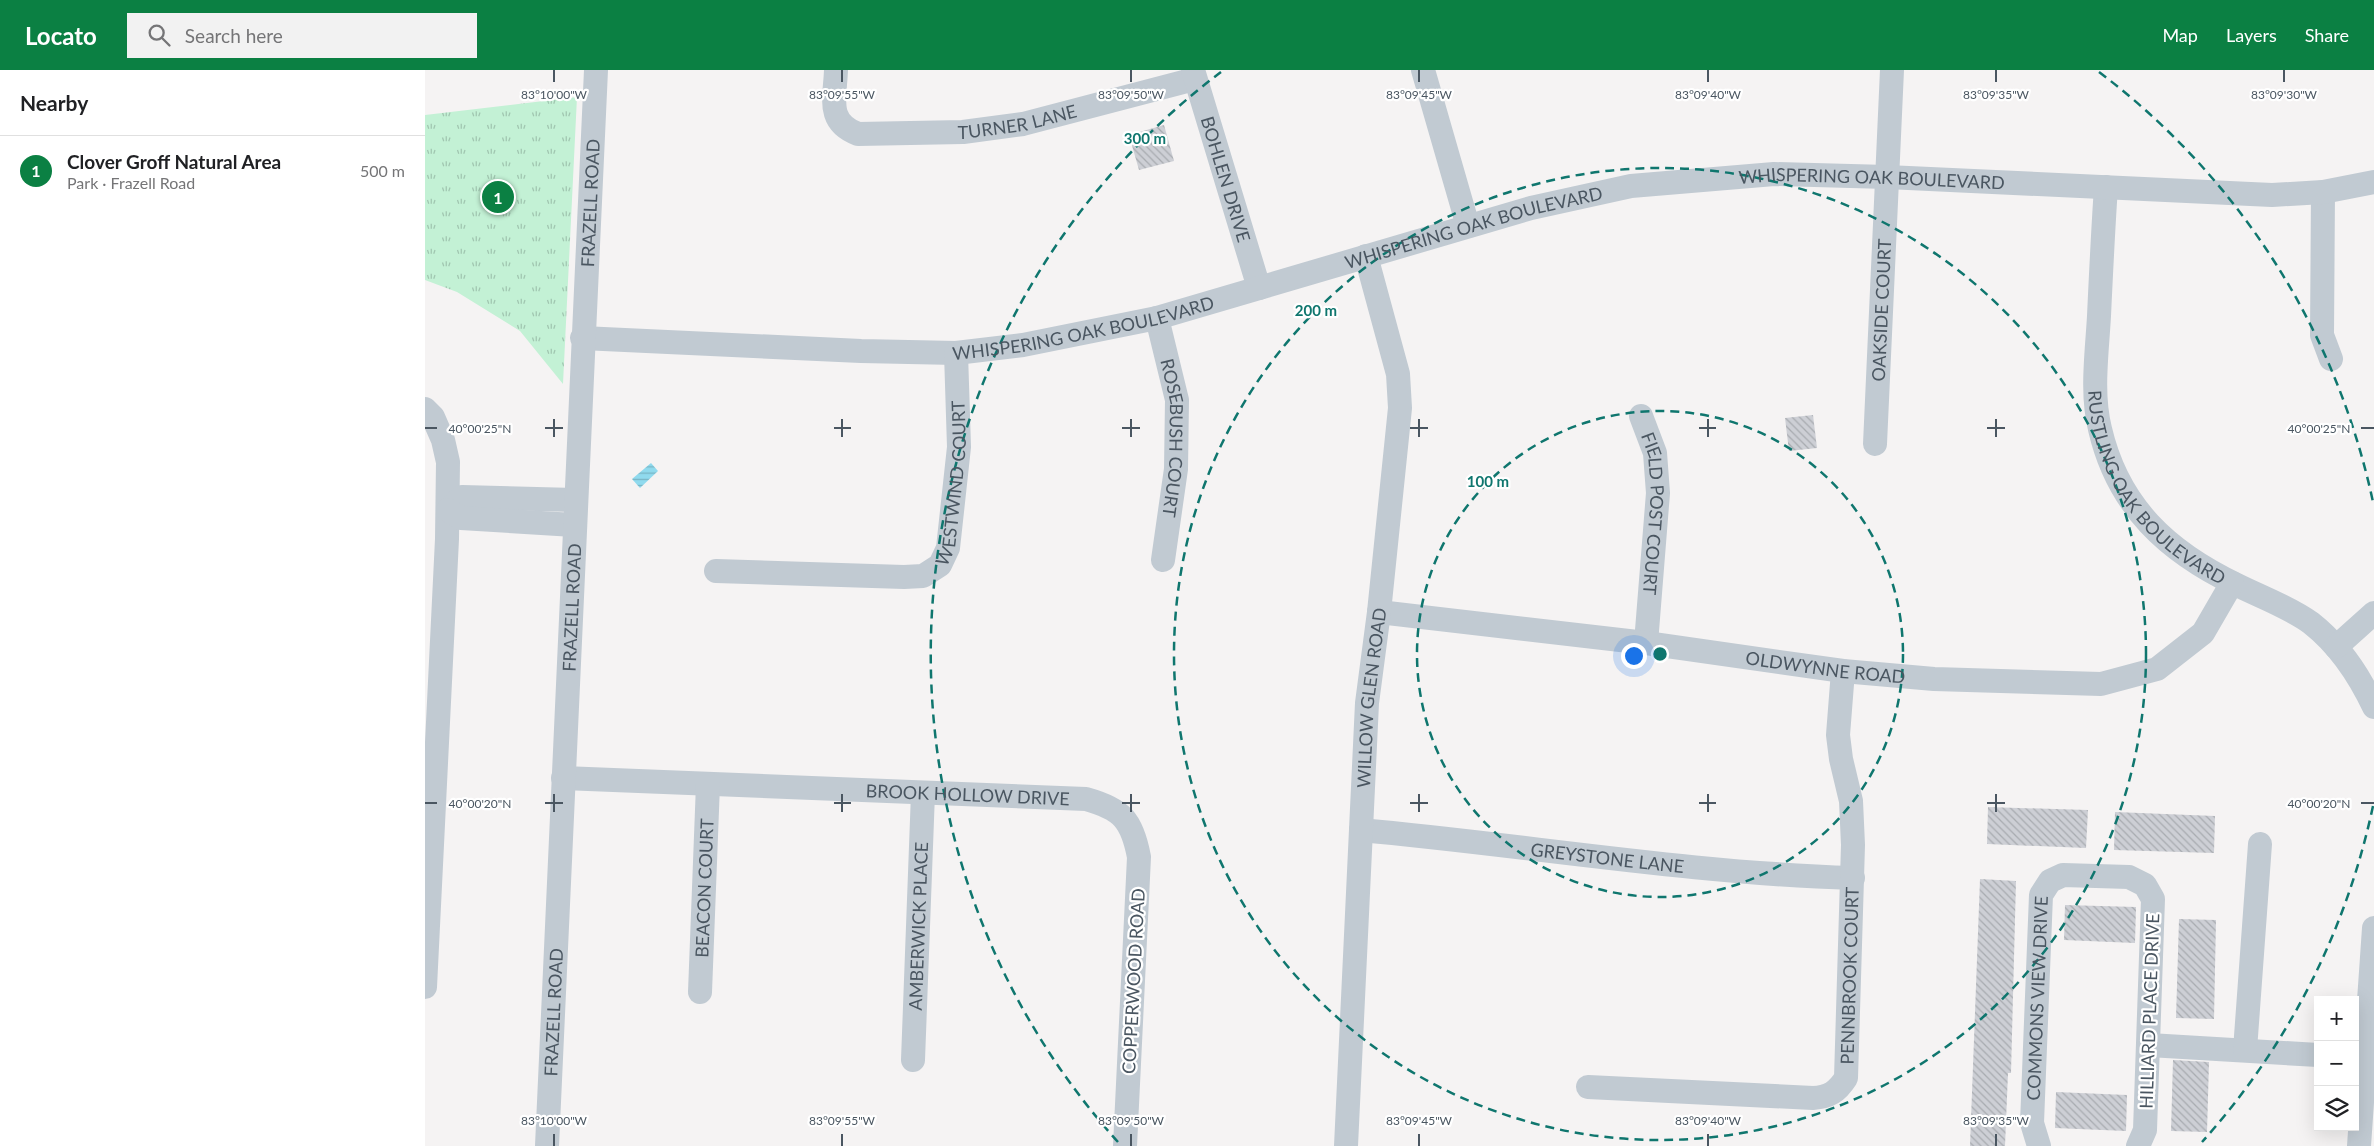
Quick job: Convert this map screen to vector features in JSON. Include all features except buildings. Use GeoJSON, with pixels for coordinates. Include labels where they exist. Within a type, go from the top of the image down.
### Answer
{"type":"FeatureCollection","features":[{"type":"Feature","properties":{"kind":"street","name":"FRAZELL ROAD"},"geometry":{"type":"LineString","coordinates":[[547,1146],[596,70]]}},
{"type":"Feature","properties":{"kind":"street","name":"TURNER LANE"},"geometry":{"type":"LineString","coordinates":[[836,70],[835,111],[839,122],[847,130],[858,134],[963,132],[1023,124],[1194,74]]}},
{"type":"Feature","properties":{"kind":"street"},"geometry":{"type":"LineString","coordinates":[[1423,70],[1468,226]]}},
{"type":"Feature","properties":{"kind":"street","name":"OAKSIDE COURT"},"geometry":{"type":"LineString","coordinates":[[1875,444],[1892,70]]}},
{"type":"Feature","properties":{"kind":"street","name":"BOHLEN DRIVE"},"geometry":{"type":"LineString","coordinates":[[1194,74],[1259,288]]}},
{"type":"Feature","properties":{"kind":"street","name":"WHISPERING OAK BOULEVARD"},"geometry":{"type":"LineString","coordinates":[[583,338],[861,351],[955,353],[1031,343],[1157,318],[1531,208],[1631,186],[1773,174],[1887,177],[2272,195],[2323,192],[2374,182]]}},
{"type":"Feature","properties":{"kind":"street","name":"RUSTLING OAK BOULEVARD"},"geometry":{"type":"LineString","coordinates":[[2105,187],[2096,381],[2099,428],[2112,466],[2134,506],[2160,537],[2195,563],[2310,623],[2336,647],[2361,679],[2374,707]]}},
{"type":"Feature","properties":{"kind":"street"},"geometry":{"type":"LineString","coordinates":[[2323,192],[2323,335],[2331,359]]}},
{"type":"Feature","properties":{"kind":"street","name":"WILLOW GLEN ROAD"},"geometry":{"type":"LineString","coordinates":[[1346,1146],[1367,704],[1401,408],[1398,374],[1366,256]]}},
{"type":"Feature","properties":{"kind":"street","name":"ROSEBUSH COURT"},"geometry":{"type":"LineString","coordinates":[[1157,318],[1177,400],[1176,468],[1163,560]]}},
{"type":"Feature","properties":{"kind":"street","name":"WESTWIND COURT"},"geometry":{"type":"LineString","coordinates":[[716,571],[923,576],[940,566],[948,548],[959,448],[955,353]]}},
{"type":"Feature","properties":{"kind":"street"},"geometry":{"type":"LineString","coordinates":[[425,409],[433,417],[443,440],[448,462],[448,510],[435,596],[425,986]]}},
{"type":"Feature","properties":{"kind":"street","name":"FIELD POST COURT"},"geometry":{"type":"LineString","coordinates":[[1641,416],[1655,453],[1658,493],[1646,643]]}},
{"type":"Feature","properties":{"kind":"street"},"geometry":{"type":"LineString","coordinates":[[448,510],[462,498],[575,500]]}},
{"type":"Feature","properties":{"kind":"street"},"geometry":{"type":"LineString","coordinates":[[448,510],[461,518],[574,525]]}},
{"type":"Feature","properties":{"kind":"street","name":"OLDWYNNE ROAD"},"geometry":{"type":"LineString","coordinates":[[1379,612],[1646,643],[1843,670],[1934,679],[2076,685],[2101,684],[2157,669],[2203,633],[2232,583]]}},
{"type":"Feature","properties":{"kind":"street"},"geometry":{"type":"LineString","coordinates":[[2336,647],[2374,613]]}},
{"type":"Feature","properties":{"kind":"street","name":"PENNBROOK COURT"},"geometry":{"type":"LineString","coordinates":[[1588,1087],[1813,1098],[1827,1097],[1839,1090],[1846,1078],[1847,1064],[1853,878],[1851,801],[1841,758],[1838,735],[1843,670]]}},
{"type":"Feature","properties":{"kind":"street","name":"BROOK HOLLOW DRIVE"},"geometry":{"type":"LineString","coordinates":[[563,778],[1085,799],[1107,805],[1125,819]]}},
{"type":"Feature","properties":{"kind":"street","name":"BEACON COURT"},"geometry":{"type":"LineString","coordinates":[[700,992],[708,784]]}},
{"type":"Feature","properties":{"kind":"street","name":"AMBERWICK PLACE"},"geometry":{"type":"LineString","coordinates":[[913,1060],[923,792]]}},
{"type":"Feature","properties":{"kind":"street","name":"COPPERWOOD ROAD"},"geometry":{"type":"LineString","coordinates":[[1125,819],[1135,837],[1139,857],[1125,1146]]}},
{"type":"Feature","properties":{"kind":"street","name":"GREYSTONE LANE"},"geometry":{"type":"LineString","coordinates":[[1361,830],[1776,876],[1853,878]]}},
{"type":"Feature","properties":{"kind":"street"},"geometry":{"type":"LineString","coordinates":[[2245,1050],[2260,844]]}},
{"type":"Feature","properties":{"kind":"street","name":"HILLIARD PLACE DRIVE"},"geometry":{"type":"LineString","coordinates":[[2050,881],[2063,875],[2129,877],[2145,885],[2153,899],[2145,1130],[2138,1146]]}},
{"type":"Feature","properties":{"kind":"street","name":"COMMONS VIEW DRIVE"},"geometry":{"type":"LineString","coordinates":[[2039,1146],[2032,1123],[2032,1113],[2041,895],[2050,881]]}},
{"type":"Feature","properties":{"kind":"street"},"geometry":{"type":"LineString","coordinates":[[2359,1146],[2360,1058],[2374,928]]}},
{"type":"Feature","properties":{"kind":"street"},"geometry":{"type":"LineString","coordinates":[[2149,1045],[2314,1056]]}},
{"type":"Feature","properties":{"kind":"green space"},"geometry":{"type":"Polygon","coordinates":[[[577,97],[563,384],[520,331],[457,292],[425,280],[425,115],[577,97]]]}},
{"type":"Feature","properties":{"kind":"water"},"geometry":{"type":"Polygon","coordinates":[[[651,463],[658,471],[640,488],[632,479],[651,463]]]}},
{"type":"Feature","properties":{"kind":"place","name":"Clover Groff Natural Area"},"geometry":{"type":"Point","coordinates":[498,197]}}]}
